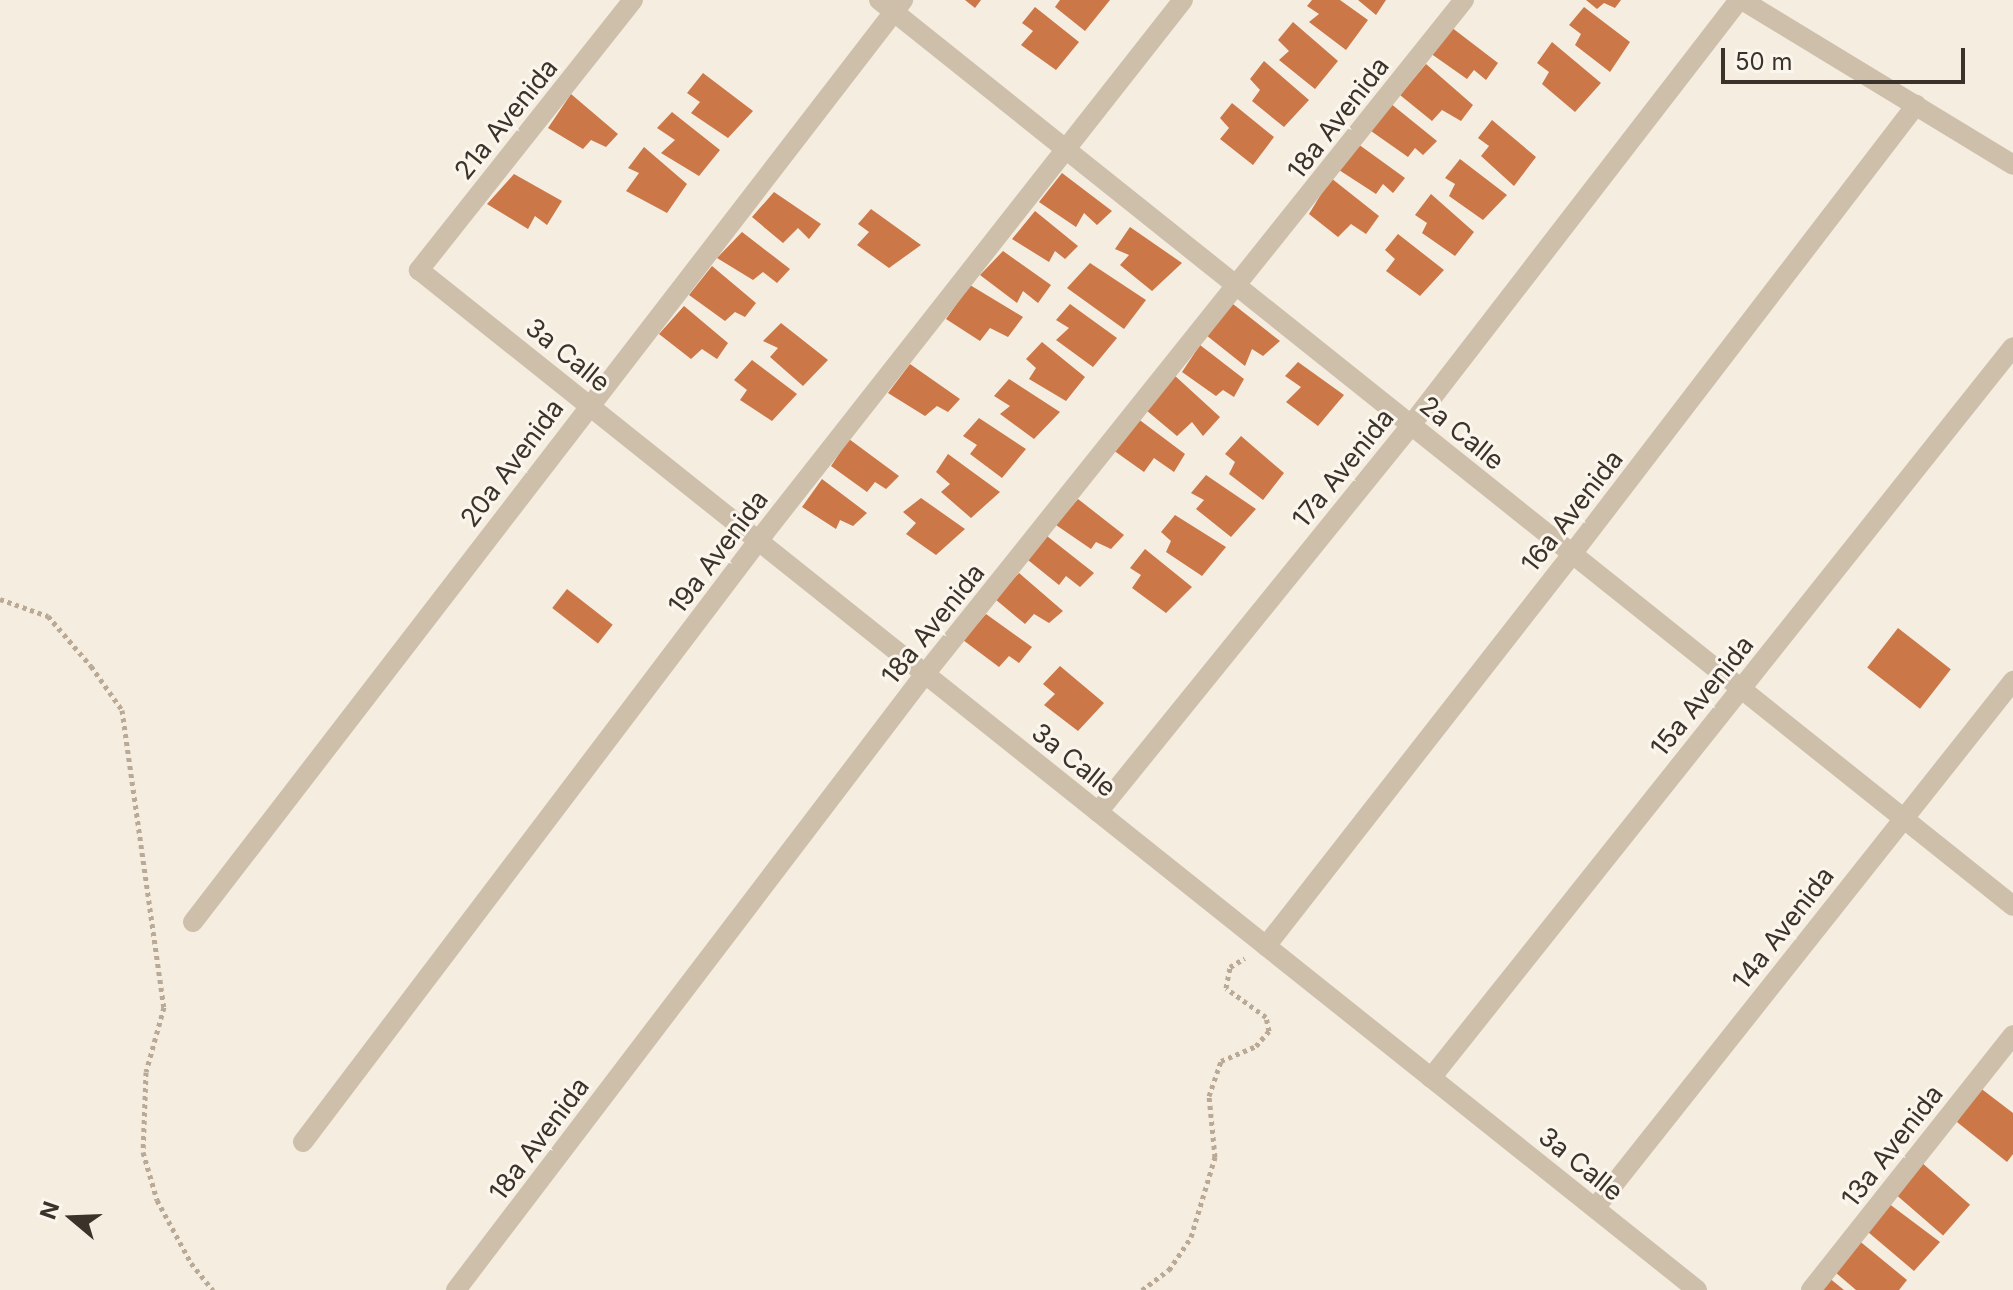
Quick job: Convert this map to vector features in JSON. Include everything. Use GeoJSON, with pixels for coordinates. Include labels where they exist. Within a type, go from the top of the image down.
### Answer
{"type":"FeatureCollection","features":[{"type":"Feature","properties":{"kind":"street","name":"21a Avenida"},"geometry":{"type":"LineString","coordinates":[[419,270],[633,0]]}},
{"type":"Feature","properties":{"kind":"street","name":"19a Avenida"},"geometry":{"type":"LineString","coordinates":[[303,1142],[758,541],[1183,0]]}},
{"type":"Feature","properties":{"kind":"street","name":"18a Avenida"},"geometry":{"type":"LineString","coordinates":[[456,1290],[925,674],[1238,287],[1464,0]]}},
{"type":"Feature","properties":{"kind":"street"},"geometry":{"type":"LineString","coordinates":[[1740,0],[2013,165]]}},
{"type":"Feature","properties":{"kind":"street","name":"17a Avenida"},"geometry":{"type":"LineString","coordinates":[[1098,812],[1411,425],[1740,0]]}},
{"type":"Feature","properties":{"kind":"street","name":"2a Calle"},"geometry":{"type":"LineString","coordinates":[[892,4],[1065,149],[2013,906]]}},
{"type":"Feature","properties":{"kind":"street","name":"20a Avenida"},"geometry":{"type":"LineString","coordinates":[[193,922],[589,406],[892,4]]}},
{"type":"Feature","properties":{"kind":"street","name":"16a Avenida"},"geometry":{"type":"LineString","coordinates":[[1266,946],[1916,105]]}},
{"type":"Feature","properties":{"kind":"street","name":"3a Calle"},"geometry":{"type":"LineString","coordinates":[[419,270],[1697,1290]]}},
{"type":"Feature","properties":{"kind":"street","name":"15a Avenida"},"geometry":{"type":"LineString","coordinates":[[1431,1078],[2013,347]]}},
{"type":"Feature","properties":{"kind":"street","name":"14a Avenida"},"geometry":{"type":"LineString","coordinates":[[1595,1208],[2013,681]]}},
{"type":"Feature","properties":{"kind":"street","name":"13a Avenida"},"geometry":{"type":"LineString","coordinates":[[1811,1290],[2013,1035]]}},
{"type":"Feature","properties":{"kind":"path"},"geometry":{"type":"LineString","coordinates":[[0,599],[48,616],[91,666],[122,710],[164,1007],[146,1072],[143,1152],[157,1200],[191,1263],[213,1290]]}},
{"type":"Feature","properties":{"kind":"path"},"geometry":{"type":"LineString","coordinates":[[1142,1290],[1169,1270],[1191,1237],[1215,1157],[1209,1096],[1221,1061],[1256,1046],[1269,1031],[1266,1017],[1226,988],[1230,967],[1266,946]]}},
{"type":"Feature","properties":{"kind":"building"},"geometry":{"type":"Polygon","coordinates":[[[965,0],[981,0],[975,8],[965,0]]]}},
{"type":"Feature","properties":{"kind":"building"},"geometry":{"type":"Polygon","coordinates":[[[1060,0],[1110,0],[1085,31],[1055,7],[1060,0]]]}},
{"type":"Feature","properties":{"kind":"building"},"geometry":{"type":"Polygon","coordinates":[[[1312,0],[1340,0],[1368,20],[1346,50],[1309,22],[1319,14],[1307,6],[1312,0]]]}},
{"type":"Feature","properties":{"kind":"building"},"geometry":{"type":"Polygon","coordinates":[[[1358,0],[1386,0],[1376,15],[1358,0]]]}},
{"type":"Feature","properties":{"kind":"building"},"geometry":{"type":"Polygon","coordinates":[[[1586,0],[1621,0],[1615,8],[1604,3],[1597,9],[1586,0]]]}},
{"type":"Feature","properties":{"kind":"building"},"geometry":{"type":"Polygon","coordinates":[[[1035,7],[1079,42],[1056,70],[1021,45],[1033,31],[1022,23],[1035,7]]]}},
{"type":"Feature","properties":{"kind":"building"},"geometry":{"type":"Polygon","coordinates":[[[1584,7],[1630,42],[1610,72],[1575,45],[1581,34],[1569,25],[1584,7]]]}},
{"type":"Feature","properties":{"kind":"building"},"geometry":{"type":"Polygon","coordinates":[[[1293,22],[1338,61],[1315,89],[1279,60],[1289,51],[1278,40],[1293,22]]]}},
{"type":"Feature","properties":{"kind":"building"},"geometry":{"type":"Polygon","coordinates":[[[1451,27],[1498,63],[1486,80],[1474,70],[1467,79],[1430,53],[1451,27]]]}},
{"type":"Feature","properties":{"kind":"building"},"geometry":{"type":"Polygon","coordinates":[[[1552,42],[1601,83],[1575,112],[1542,84],[1549,72],[1537,63],[1552,42]]]}},
{"type":"Feature","properties":{"kind":"building"},"geometry":{"type":"Polygon","coordinates":[[[1264,61],[1309,100],[1284,127],[1252,101],[1260,90],[1250,79],[1264,61]]]}},
{"type":"Feature","properties":{"kind":"building"},"geometry":{"type":"Polygon","coordinates":[[[1426,64],[1473,105],[1461,121],[1442,110],[1432,121],[1400,95],[1426,64]]]}},
{"type":"Feature","properties":{"kind":"building"},"geometry":{"type":"Polygon","coordinates":[[[703,73],[753,111],[728,138],[691,113],[700,102],[687,93],[703,73]]]}},
{"type":"Feature","properties":{"kind":"building"},"geometry":{"type":"Polygon","coordinates":[[[571,94],[618,134],[606,147],[591,140],[583,149],[548,128],[571,94]]]}},
{"type":"Feature","properties":{"kind":"building"},"geometry":{"type":"Polygon","coordinates":[[[1232,103],[1274,137],[1253,165],[1220,139],[1229,128],[1220,118],[1232,103]]]}},
{"type":"Feature","properties":{"kind":"building"},"geometry":{"type":"Polygon","coordinates":[[[1390,103],[1437,141],[1423,155],[1415,148],[1408,157],[1371,131],[1390,103]]]}},
{"type":"Feature","properties":{"kind":"building"},"geometry":{"type":"Polygon","coordinates":[[[672,112],[720,150],[699,176],[661,153],[675,140],[657,128],[672,112]]]}},
{"type":"Feature","properties":{"kind":"building"},"geometry":{"type":"Polygon","coordinates":[[[1492,120],[1536,157],[1514,186],[1481,156],[1489,146],[1478,138],[1492,120]]]}},
{"type":"Feature","properties":{"kind":"building"},"geometry":{"type":"Polygon","coordinates":[[[1358,144],[1405,178],[1393,193],[1383,184],[1376,194],[1339,170],[1358,144]]]}},
{"type":"Feature","properties":{"kind":"building"},"geometry":{"type":"Polygon","coordinates":[[[644,147],[687,184],[667,213],[626,191],[639,173],[628,168],[644,147]]]}},
{"type":"Feature","properties":{"kind":"building"},"geometry":{"type":"Polygon","coordinates":[[[1460,159],[1507,195],[1483,220],[1449,196],[1455,184],[1445,178],[1460,159]]]}},
{"type":"Feature","properties":{"kind":"building"},"geometry":{"type":"Polygon","coordinates":[[[1062,173],[1112,211],[1097,225],[1084,213],[1076,227],[1039,202],[1062,173]]]}},
{"type":"Feature","properties":{"kind":"building"},"geometry":{"type":"Polygon","coordinates":[[[514,174],[562,201],[547,225],[535,216],[528,229],[487,204],[514,174]]]}},
{"type":"Feature","properties":{"kind":"building"},"geometry":{"type":"Polygon","coordinates":[[[1331,178],[1379,216],[1366,234],[1351,224],[1338,237],[1309,214],[1331,178]]]}},
{"type":"Feature","properties":{"kind":"building"},"geometry":{"type":"Polygon","coordinates":[[[774,192],[821,224],[809,239],[798,228],[783,243],[752,217],[774,192]]]}},
{"type":"Feature","properties":{"kind":"building"},"geometry":{"type":"Polygon","coordinates":[[[1431,194],[1474,232],[1455,256],[1422,233],[1427,223],[1415,215],[1431,194]]]}},
{"type":"Feature","properties":{"kind":"building"},"geometry":{"type":"Polygon","coordinates":[[[871,209],[921,245],[889,268],[857,245],[869,232],[858,224],[871,209]]]}},
{"type":"Feature","properties":{"kind":"building"},"geometry":{"type":"Polygon","coordinates":[[[1035,211],[1078,246],[1065,259],[1055,251],[1049,262],[1012,239],[1035,211]]]}},
{"type":"Feature","properties":{"kind":"building"},"geometry":{"type":"Polygon","coordinates":[[[1130,227],[1182,263],[1152,291],[1120,265],[1129,255],[1115,249],[1130,227]]]}},
{"type":"Feature","properties":{"kind":"building"},"geometry":{"type":"Polygon","coordinates":[[[742,232],[790,269],[777,283],[763,272],[753,280],[717,258],[742,232]]]}},
{"type":"Feature","properties":{"kind":"building"},"geometry":{"type":"Polygon","coordinates":[[[1398,234],[1444,270],[1420,296],[1386,271],[1395,259],[1385,250],[1398,234]]]}},
{"type":"Feature","properties":{"kind":"building"},"geometry":{"type":"Polygon","coordinates":[[[1003,251],[1051,285],[1038,303],[1023,291],[1017,303],[980,275],[1003,251]]]}},
{"type":"Feature","properties":{"kind":"building"},"geometry":{"type":"Polygon","coordinates":[[[1090,263],[1146,300],[1124,329],[1067,288],[1090,263]]]}},
{"type":"Feature","properties":{"kind":"building"},"geometry":{"type":"Polygon","coordinates":[[[712,266],[756,303],[745,317],[735,312],[725,321],[689,295],[712,266]]]}},
{"type":"Feature","properties":{"kind":"building"},"geometry":{"type":"Polygon","coordinates":[[[970,285],[1023,317],[1008,337],[990,328],[980,341],[946,319],[970,285]]]}},
{"type":"Feature","properties":{"kind":"building"},"geometry":{"type":"Polygon","coordinates":[[[1070,304],[1117,338],[1093,367],[1056,340],[1069,328],[1056,320],[1070,304]]]}},
{"type":"Feature","properties":{"kind":"building"},"geometry":{"type":"Polygon","coordinates":[[[1233,304],[1280,341],[1263,356],[1252,349],[1245,366],[1206,335],[1233,304]]]}},
{"type":"Feature","properties":{"kind":"building"},"geometry":{"type":"Polygon","coordinates":[[[684,306],[728,343],[717,359],[702,349],[691,359],[659,334],[684,306]]]}},
{"type":"Feature","properties":{"kind":"building"},"geometry":{"type":"Polygon","coordinates":[[[781,323],[828,360],[803,386],[770,357],[778,348],[763,341],[781,323]]]}},
{"type":"Feature","properties":{"kind":"building"},"geometry":{"type":"Polygon","coordinates":[[[1042,342],[1085,377],[1066,401],[1029,379],[1036,368],[1026,359],[1042,342]]]}},
{"type":"Feature","properties":{"kind":"building"},"geometry":{"type":"Polygon","coordinates":[[[1200,345],[1244,379],[1234,397],[1223,390],[1216,396],[1182,372],[1200,345]]]}},
{"type":"Feature","properties":{"kind":"building"},"geometry":{"type":"Polygon","coordinates":[[[752,360],[797,394],[772,421],[740,400],[747,390],[734,380],[752,360]]]}},
{"type":"Feature","properties":{"kind":"building"},"geometry":{"type":"Polygon","coordinates":[[[1298,362],[1344,395],[1318,426],[1286,402],[1301,387],[1285,376],[1298,362]]]}},
{"type":"Feature","properties":{"kind":"building"},"geometry":{"type":"Polygon","coordinates":[[[910,364],[960,399],[948,412],[937,406],[925,416],[888,393],[910,364]]]}},
{"type":"Feature","properties":{"kind":"building"},"geometry":{"type":"Polygon","coordinates":[[[1173,374],[1220,417],[1203,436],[1192,422],[1177,436],[1146,410],[1173,374]]]}},
{"type":"Feature","properties":{"kind":"building"},"geometry":{"type":"Polygon","coordinates":[[[1009,379],[1060,412],[1034,439],[1000,414],[1010,406],[994,396],[1009,379]]]}},
{"type":"Feature","properties":{"kind":"building"},"geometry":{"type":"Polygon","coordinates":[[[979,418],[1026,449],[1002,478],[970,454],[977,445],[963,436],[979,418]]]}},
{"type":"Feature","properties":{"kind":"building"},"geometry":{"type":"Polygon","coordinates":[[[1137,418],[1185,454],[1174,472],[1154,458],[1144,472],[1113,450],[1137,418]]]}},
{"type":"Feature","properties":{"kind":"building"},"geometry":{"type":"Polygon","coordinates":[[[1241,436],[1284,473],[1263,500],[1229,474],[1235,462],[1225,454],[1241,436]]]}},
{"type":"Feature","properties":{"kind":"building"},"geometry":{"type":"Polygon","coordinates":[[[849,439],[899,476],[886,489],[875,482],[867,492],[831,466],[849,439]]]}},
{"type":"Feature","properties":{"kind":"building"},"geometry":{"type":"Polygon","coordinates":[[[948,454],[1000,492],[971,518],[941,492],[950,484],[936,472],[948,454]]]}},
{"type":"Feature","properties":{"kind":"building"},"geometry":{"type":"Polygon","coordinates":[[[1206,475],[1256,509],[1231,537],[1196,509],[1204,500],[1191,493],[1206,475]]]}},
{"type":"Feature","properties":{"kind":"building"},"geometry":{"type":"Polygon","coordinates":[[[822,479],[867,513],[853,526],[840,520],[836,529],[802,507],[822,479]]]}},
{"type":"Feature","properties":{"kind":"building"},"geometry":{"type":"Polygon","coordinates":[[[921,498],[965,529],[936,555],[906,534],[916,523],[903,512],[921,498]]]}},
{"type":"Feature","properties":{"kind":"building"},"geometry":{"type":"Polygon","coordinates":[[[1078,499],[1124,535],[1111,549],[1096,542],[1091,549],[1056,525],[1078,499]]]}},
{"type":"Feature","properties":{"kind":"building"},"geometry":{"type":"Polygon","coordinates":[[[1175,515],[1226,547],[1202,576],[1166,552],[1171,541],[1161,532],[1175,515]]]}},
{"type":"Feature","properties":{"kind":"building"},"geometry":{"type":"Polygon","coordinates":[[[1047,536],[1094,573],[1080,587],[1066,576],[1059,585],[1028,560],[1047,536]]]}},
{"type":"Feature","properties":{"kind":"building"},"geometry":{"type":"Polygon","coordinates":[[[1145,549],[1192,587],[1166,613],[1132,588],[1141,575],[1130,568],[1145,549]]]}},
{"type":"Feature","properties":{"kind":"building"},"geometry":{"type":"Polygon","coordinates":[[[1019,573],[1063,611],[1049,623],[1034,614],[1025,624],[995,599],[1019,573]]]}},
{"type":"Feature","properties":{"kind":"building"},"geometry":{"type":"Polygon","coordinates":[[[567,589],[613,625],[598,644],[552,608],[567,589]]]}},
{"type":"Feature","properties":{"kind":"building"},"geometry":{"type":"Polygon","coordinates":[[[986,614],[1032,647],[1019,663],[1009,656],[999,667],[963,640],[986,614]]]}},
{"type":"Feature","properties":{"kind":"building"},"geometry":{"type":"Polygon","coordinates":[[[1898,628],[1951,669],[1920,709],[1867,667],[1898,628]]]}},
{"type":"Feature","properties":{"kind":"building"},"geometry":{"type":"Polygon","coordinates":[[[1060,666],[1104,703],[1078,731],[1044,705],[1055,694],[1043,684],[1060,666]]]}},
{"type":"Feature","properties":{"kind":"building"},"geometry":{"type":"Polygon","coordinates":[[[1979,1087],[2013,1113],[2013,1154],[2007,1162],[1957,1122],[1979,1087]]]}},
{"type":"Feature","properties":{"kind":"building"},"geometry":{"type":"Polygon","coordinates":[[[1921,1162],[1970,1205],[1943,1236],[1894,1193],[1921,1162]]]}},
{"type":"Feature","properties":{"kind":"building"},"geometry":{"type":"Polygon","coordinates":[[[1888,1203],[1940,1242],[1914,1271],[1868,1232],[1888,1203]]]}},
{"type":"Feature","properties":{"kind":"building"},"geometry":{"type":"Polygon","coordinates":[[[1857,1239],[1907,1280],[1899,1290],[1856,1290],[1835,1272],[1857,1239]]]}},
{"type":"Feature","properties":{"kind":"building"},"geometry":{"type":"Polygon","coordinates":[[[1828,1277],[1844,1290],[1819,1290],[1828,1277]]]}}]}
